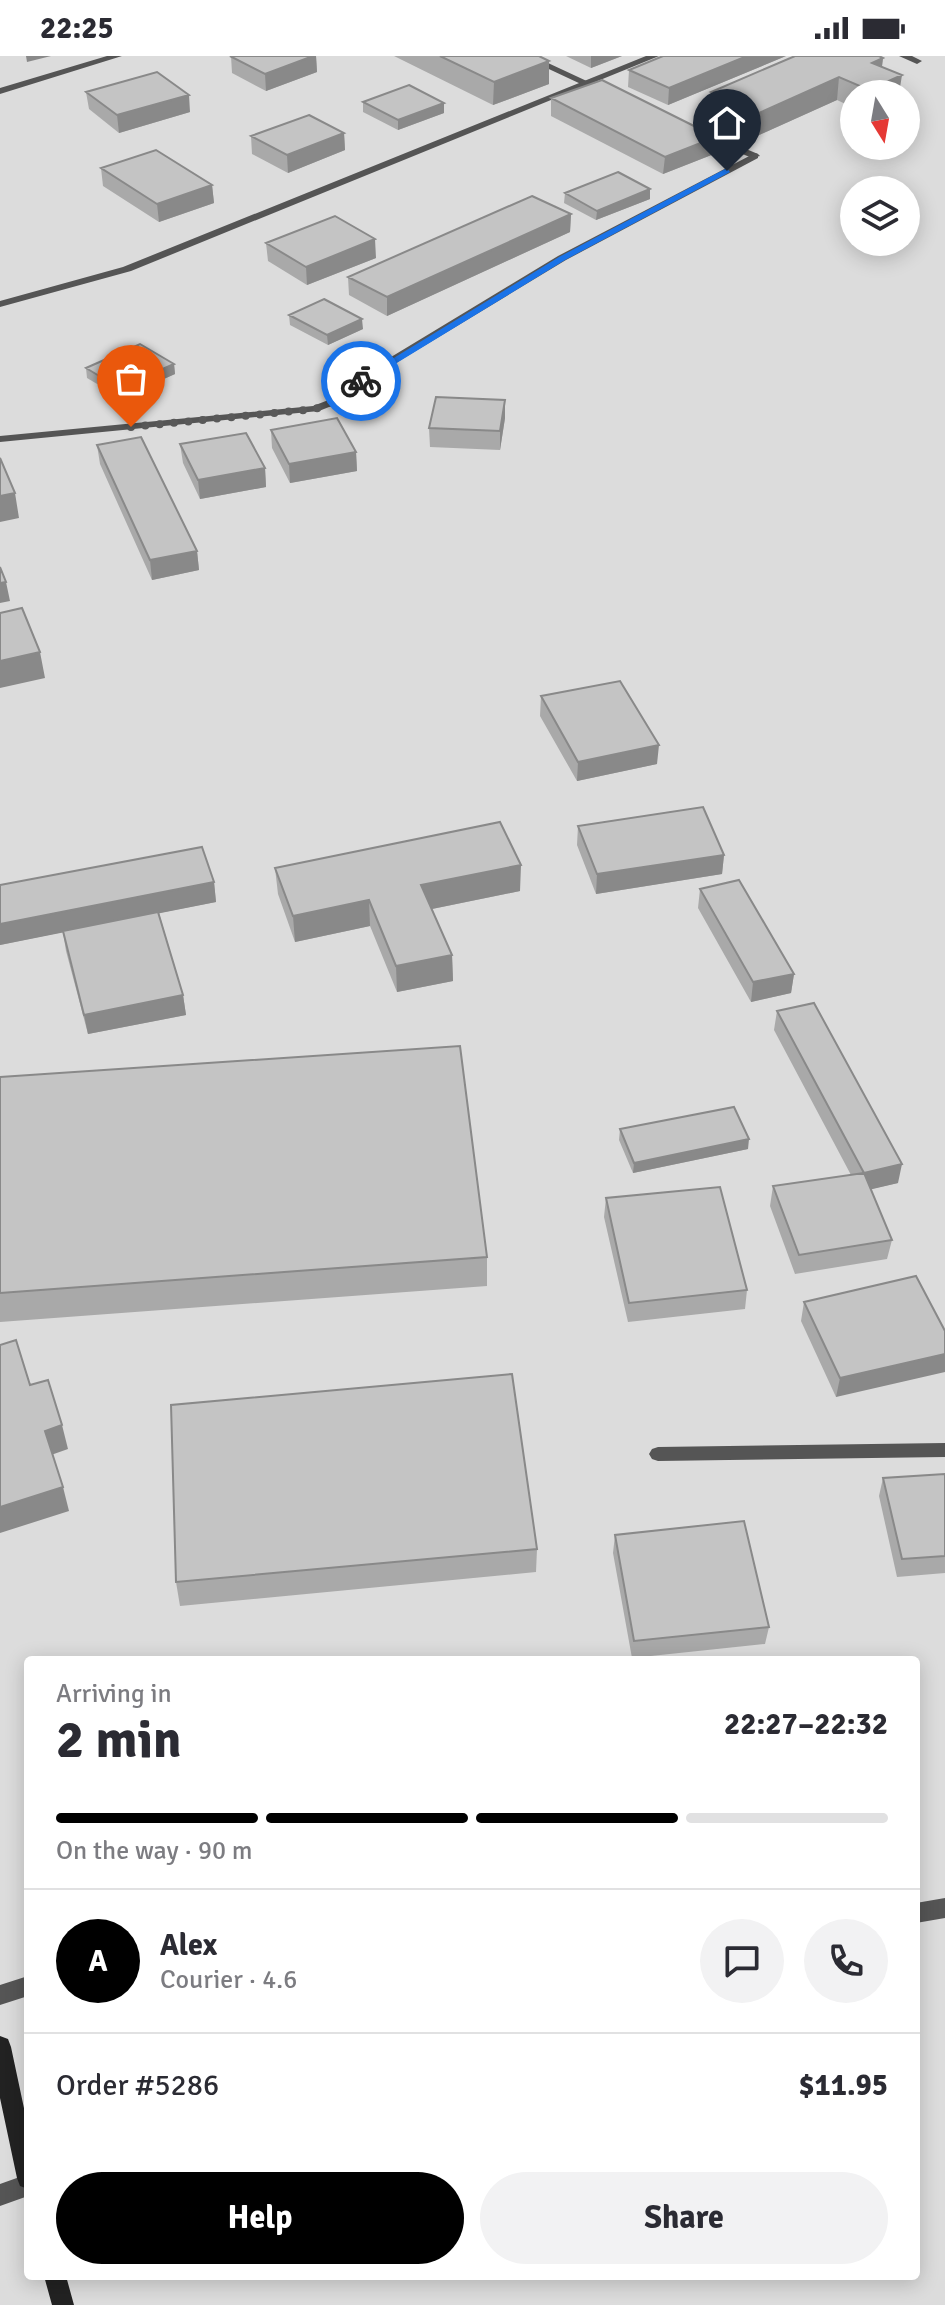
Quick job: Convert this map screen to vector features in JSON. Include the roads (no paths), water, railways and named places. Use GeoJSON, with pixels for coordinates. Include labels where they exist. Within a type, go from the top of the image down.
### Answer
{"type":"FeatureCollection","features":[{"type":"Feature","properties":{"kind":"main road"},"geometry":{"type":"LineString","coordinates":[[0,2047],[24,2159]]}},
{"type":"Feature","properties":{"kind":"main road"},"geometry":{"type":"LineString","coordinates":[[56,2280],[63,2305]]}},
{"type":"Feature","properties":{"kind":"street"},"geometry":{"type":"LineString","coordinates":[[0,91],[117,56]]}},
{"type":"Feature","properties":{"kind":"street"},"geometry":{"type":"LineString","coordinates":[[526,56],[614,96]]}},
{"type":"Feature","properties":{"kind":"street"},"geometry":{"type":"LineString","coordinates":[[0,304],[127,269],[654,56]]}},
{"type":"Feature","properties":{"kind":"street"},"geometry":{"type":"LineString","coordinates":[[904,56],[917,61]]}},
{"type":"Feature","properties":{"kind":"street"},"geometry":{"type":"LineString","coordinates":[[0,439],[315,409],[335,401],[402,354],[562,258],[755,156],[685,126]]}},
{"type":"Feature","properties":{"kind":"street"},"geometry":{"type":"LineString","coordinates":[[658,1454],[945,1450]]}},
{"type":"Feature","properties":{"kind":"street"},"geometry":{"type":"LineString","coordinates":[[920,1912],[945,1908]]}},
{"type":"Feature","properties":{"kind":"street"},"geometry":{"type":"LineString","coordinates":[[0,1995],[24,1987]]}},
{"type":"Feature","properties":{"kind":"street"},"geometry":{"type":"LineString","coordinates":[[0,2195],[24,2186]]}}]}
